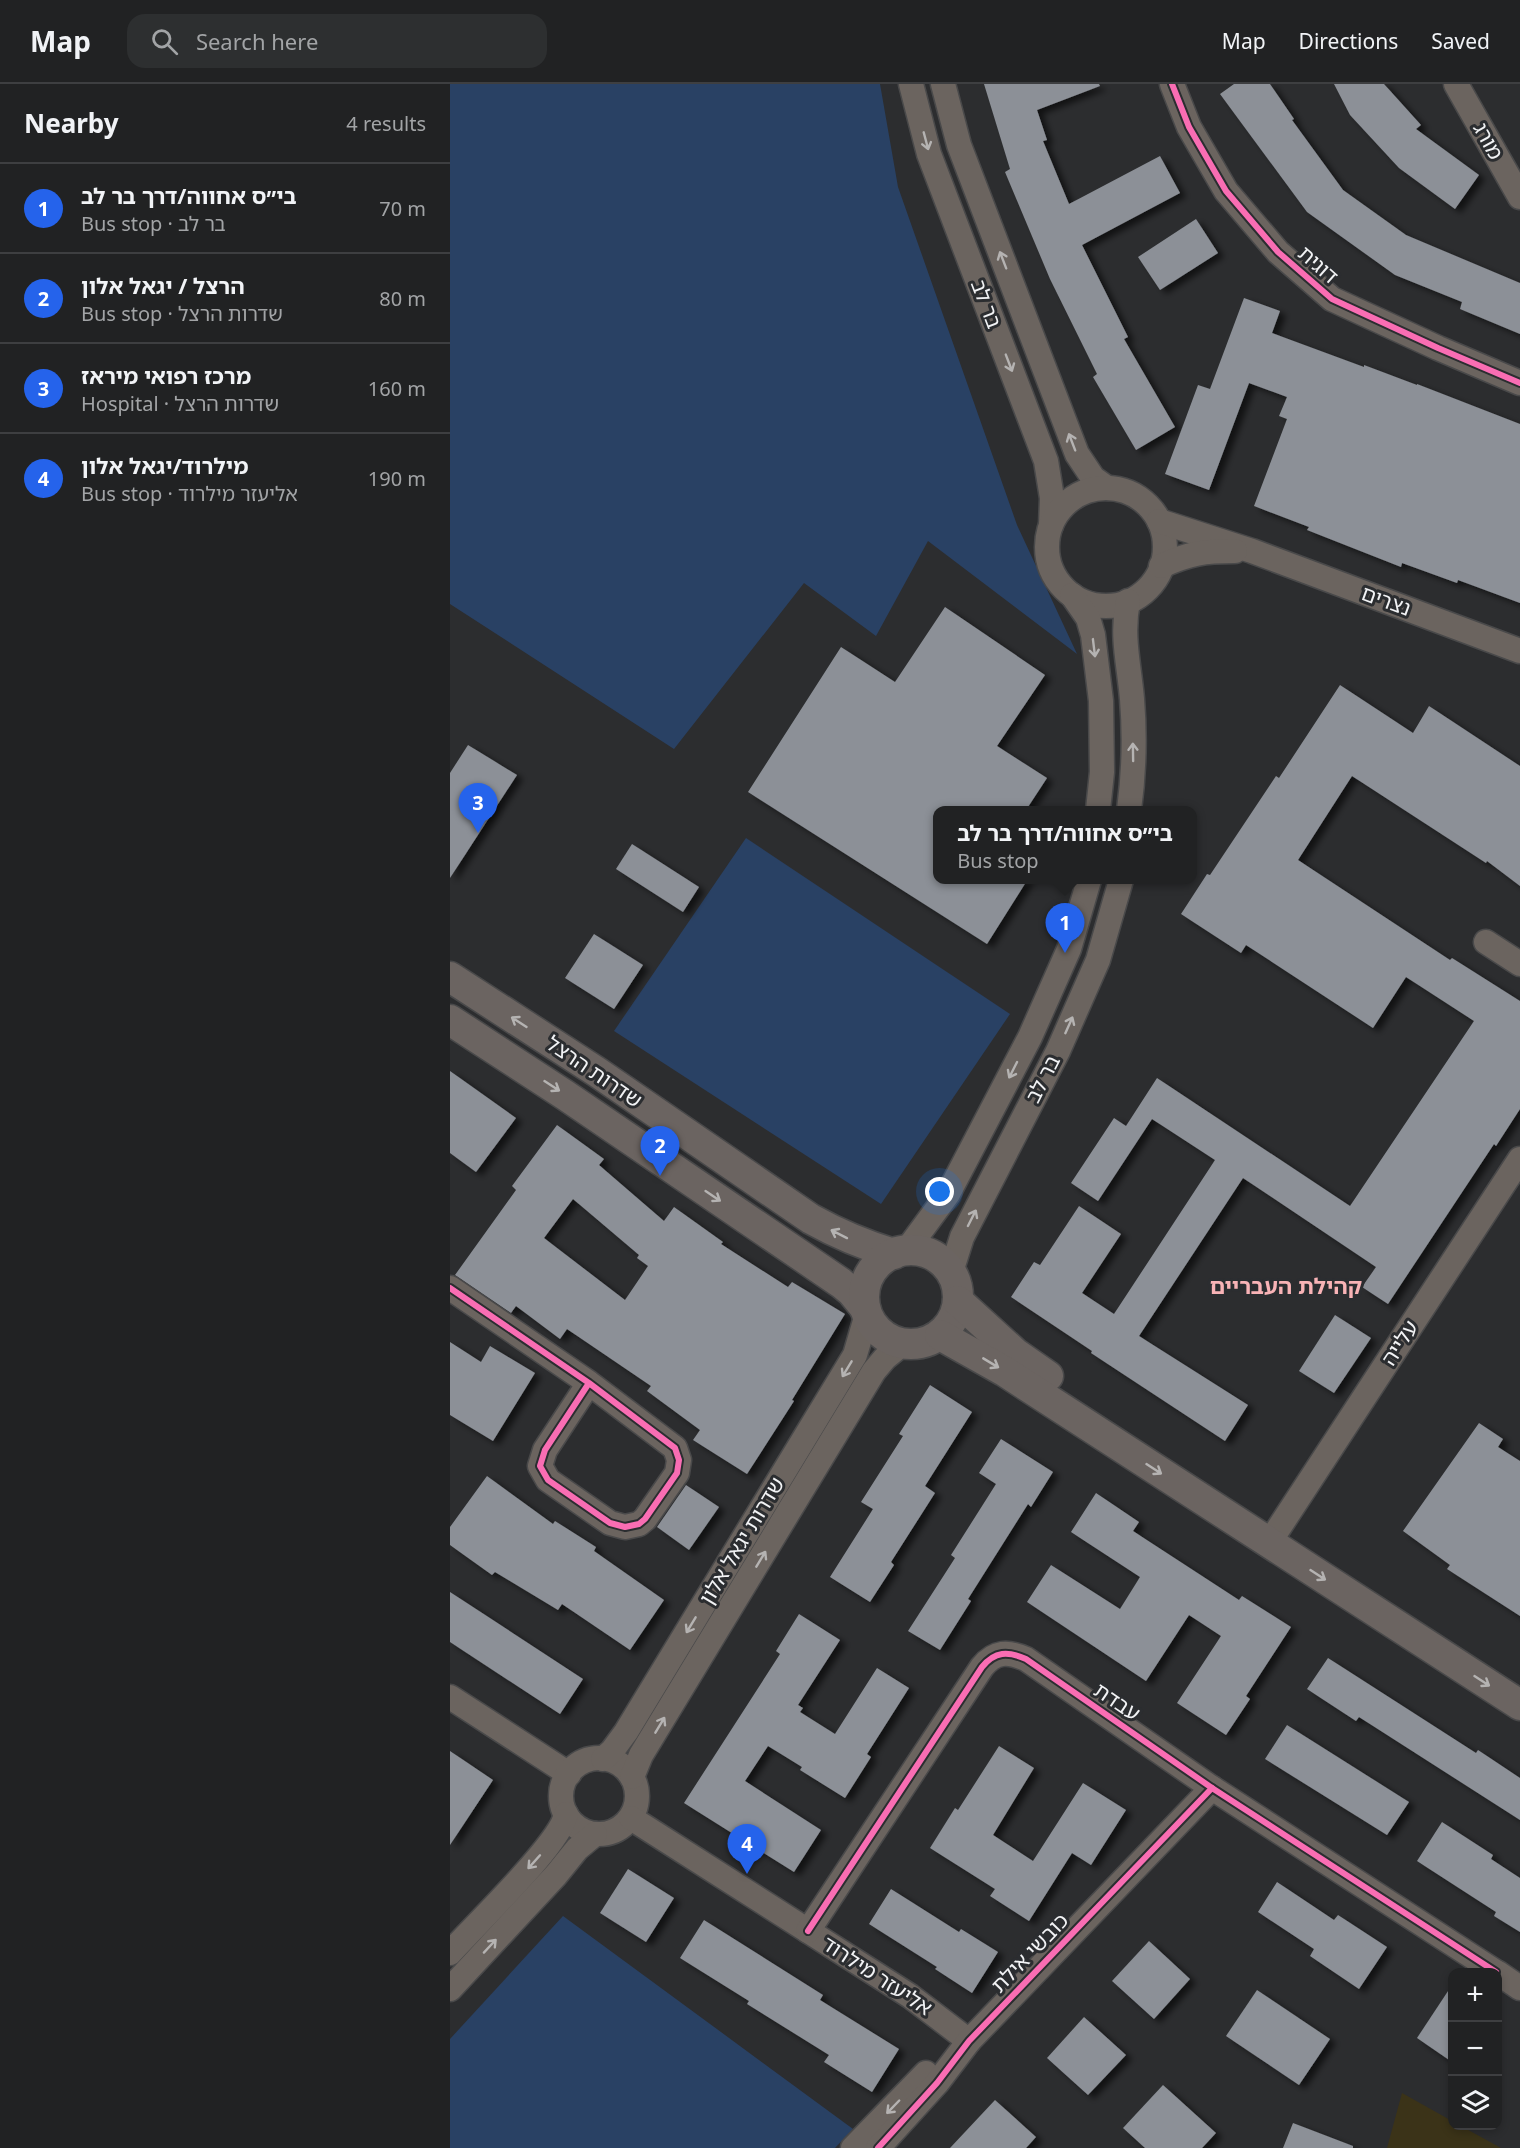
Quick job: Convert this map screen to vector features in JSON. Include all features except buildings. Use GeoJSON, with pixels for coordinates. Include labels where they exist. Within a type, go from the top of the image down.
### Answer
{"type":"FeatureCollection","features":[{"type":"Feature","properties":{"kind":"main road","name":"שדרות הרצל"},"geometry":{"type":"LineString","coordinates":[[450,977],[597,1072],[811,1219],[841,1236],[900,1252]]}},
{"type":"Feature","properties":{"kind":"main road","name":"שדרות הרצל"},"geometry":{"type":"LineString","coordinates":[[450,1020],[565,1095],[841,1283],[852,1292],[866,1311]]}},
{"type":"Feature","properties":{"kind":"main road"},"geometry":{"type":"LineString","coordinates":[[900,1252],[923,1252],[935,1257],[951,1272],[957,1287],[958,1301],[952,1320],[940,1335],[924,1343],[902,1344],[880,1333],[872,1323],[866,1311],[864,1294],[870,1275],[882,1260],[900,1252]]}},
{"type":"Feature","properties":{"kind":"main road"},"geometry":{"type":"LineString","coordinates":[[958,1301],[1023,1359],[1520,1705]]}},
{"type":"Feature","properties":{"kind":"main road"},"geometry":{"type":"LineString","coordinates":[[940,1335],[1520,1680]]}},
{"type":"Feature","properties":{"kind":"street","name":"בר לב"},"geometry":{"type":"LineString","coordinates":[[911,84],[929,154],[1046,461],[1052,498],[1051,525]]}},
{"type":"Feature","properties":{"kind":"street","name":"בר לב"},"geometry":{"type":"LineString","coordinates":[[943,84],[959,145],[1077,454],[1093,478],[1107,488]]}},
{"type":"Feature","properties":{"kind":"street","name":"דוגית"},"geometry":{"type":"LineString","coordinates":[[1172,84],[1189,128],[1226,191],[1278,252],[1332,299],[1438,348],[1520,382]]}},
{"type":"Feature","properties":{"kind":"street","name":"מורג"},"geometry":{"type":"LineString","coordinates":[[1456,84],[1520,197]]}},
{"type":"Feature","properties":{"kind":"street"},"geometry":{"type":"LineString","coordinates":[[1107,488],[1127,491],[1145,502],[1158,521],[1165,537],[1165,556],[1159,573],[1148,589],[1115,606],[1096,605],[1078,600],[1063,588],[1052,573],[1047,555],[1051,525],[1068,500],[1087,490],[1107,488]]}},
{"type":"Feature","properties":{"kind":"street","name":"נצרים"},"geometry":{"type":"LineString","coordinates":[[1158,521],[1252,551],[1520,651]]}},
{"type":"Feature","properties":{"kind":"street","name":"נצרים"},"geometry":{"type":"LineString","coordinates":[[1161,566],[1183,556],[1205,551],[1252,551]]}},
{"type":"Feature","properties":{"kind":"street"},"geometry":{"type":"LineString","coordinates":[[1072,595],[1088,618],[1093,635],[1101,701],[1102,772],[1098,806]]}},
{"type":"Feature","properties":{"kind":"street"},"geometry":{"type":"LineString","coordinates":[[1128,601],[1124,636],[1132,699],[1134,773],[1130,806]]}},
{"type":"Feature","properties":{"kind":"street","name":"בר לב"},"geometry":{"type":"LineString","coordinates":[[900,1252],[948,1194],[1030,1037],[1069,949],[1088,884]]}},
{"type":"Feature","properties":{"kind":"street","name":"בר לב"},"geometry":{"type":"LineString","coordinates":[[951,1272],[962,1237],[1058,1051],[1098,960],[1121,884]]}},
{"type":"Feature","properties":{"kind":"street"},"geometry":{"type":"LineString","coordinates":[[1486,942],[1520,964]]}},
{"type":"Feature","properties":{"kind":"street","name":"עלייה"},"geometry":{"type":"LineString","coordinates":[[1275,1535],[1520,1159]]}},
{"type":"Feature","properties":{"kind":"street"},"geometry":{"type":"LineString","coordinates":[[450,1288],[589,1383],[675,1448],[679,1460],[677,1473],[645,1519],[639,1524],[625,1527],[610,1523],[548,1480],[540,1466],[544,1450],[589,1383]]}},
{"type":"Feature","properties":{"kind":"street","name":"שדרות יגאל אלון"},"geometry":{"type":"LineString","coordinates":[[603,1759],[626,1732],[855,1354],[866,1311]]}},
{"type":"Feature","properties":{"kind":"street","name":"שדרות יגאל אלון"},"geometry":{"type":"LineString","coordinates":[[632,1777],[641,1755],[874,1371],[902,1344]]}},
{"type":"Feature","properties":{"kind":"street","name":"עבדת"},"geometry":{"type":"LineString","coordinates":[[808,1931],[981,1667],[995,1655],[1014,1654],[1026,1659],[1212,1788],[1489,1968]]}},
{"type":"Feature","properties":{"kind":"street"},"geometry":{"type":"LineString","coordinates":[[450,1697],[569,1774]]}},
{"type":"Feature","properties":{"kind":"street"},"geometry":{"type":"LineString","coordinates":[[596,1758],[603,1759],[621,1765],[632,1777],[638,1798],[631,1818],[619,1829],[607,1834],[595,1834],[583,1831],[573,1824],[562,1802],[562,1790],[569,1774],[584,1762],[596,1758]]}},
{"type":"Feature","properties":{"kind":"street","name":"כובשי אילת"},"geometry":{"type":"LineString","coordinates":[[878,2148],[937,2083],[969,2041],[1212,1788]]}},
{"type":"Feature","properties":{"kind":"street"},"geometry":{"type":"LineString","coordinates":[[450,1953],[537,1859],[562,1827],[566,1814]]}},
{"type":"Feature","properties":{"kind":"street","name":"אליעזר מילרוד"},"geometry":{"type":"LineString","coordinates":[[631,1818],[926,2007],[969,2041]]}},
{"type":"Feature","properties":{"kind":"street"},"geometry":{"type":"LineString","coordinates":[[450,1989],[577,1850],[595,1834]]}},
{"type":"Feature","properties":{"kind":"street","name":"עבדת"},"geometry":{"type":"LineString","coordinates":[[1502,1976],[1520,1988]]}},
{"type":"Feature","properties":{"kind":"street","name":"כובשי אילת"},"geometry":{"type":"LineString","coordinates":[[853,2148],[926,2073],[969,2041]]}},
{"type":"Feature","properties":{"kind":"shaded area"},"geometry":{"type":"Polygon","coordinates":[[[450,84],[880,84],[898,187],[1017,525],[1077,654],[928,541],[876,636],[804,583],[674,749],[450,604],[450,84]]]}},
{"type":"Feature","properties":{"kind":"shaded area"},"geometry":{"type":"Polygon","coordinates":[[[746,838],[1010,1014],[881,1204],[614,1031],[746,838]]]}},
{"type":"Feature","properties":{"kind":"shaded area"},"geometry":{"type":"Polygon","coordinates":[[[563,1916],[853,2129],[835,2148],[450,2148],[450,2039],[563,1916]]]}},
{"type":"Feature","properties":{"kind":"sand"},"geometry":{"type":"Polygon","coordinates":[[[1402,2093],[1448,2119],[1448,2130],[1468,2130],[1501,2148],[1387,2148],[1402,2093]]]}},
{"type":"Feature","properties":{"kind":"cycle path"},"geometry":{"type":"LineString","coordinates":[[1172,84],[1189,127],[1226,191],[1278,252],[1332,299],[1520,383]]}},
{"type":"Feature","properties":{"kind":"cycle path"},"geometry":{"type":"LineString","coordinates":[[450,1288],[589,1383],[675,1448],[679,1460],[677,1473],[645,1519],[639,1524],[625,1527],[610,1523],[548,1480],[540,1466],[545,1450],[589,1383]]}},
{"type":"Feature","properties":{"kind":"cycle path"},"geometry":{"type":"LineString","coordinates":[[808,1931],[982,1667],[997,1655],[1008,1654],[1026,1659],[1212,1788],[1490,1968]]}},
{"type":"Feature","properties":{"kind":"cycle path"},"geometry":{"type":"LineString","coordinates":[[878,2148],[937,2083],[969,2041],[1212,1788]]}},
{"type":"Feature","properties":{"kind":"place","name":"מרכז רפואי מיראז"},"geometry":{"type":"Point","coordinates":[478,833]}},
{"type":"Feature","properties":{"kind":"place","name":"בי״ס אחווה/דרך בר לב"},"geometry":{"type":"Point","coordinates":[1065,953]}},
{"type":"Feature","properties":{"kind":"place","name":"הרצל / יגאל אלון"},"geometry":{"type":"Point","coordinates":[660,1176]}},
{"type":"Feature","properties":{"kind":"place","name":"מילרוד/יגאל אלון"},"geometry":{"type":"Point","coordinates":[747,1874]}},
{"type":"Feature","properties":{"kind":"district","name":"קהילת העבריים"},"geometry":{"type":"Point","coordinates":[1286,1286]}}]}
